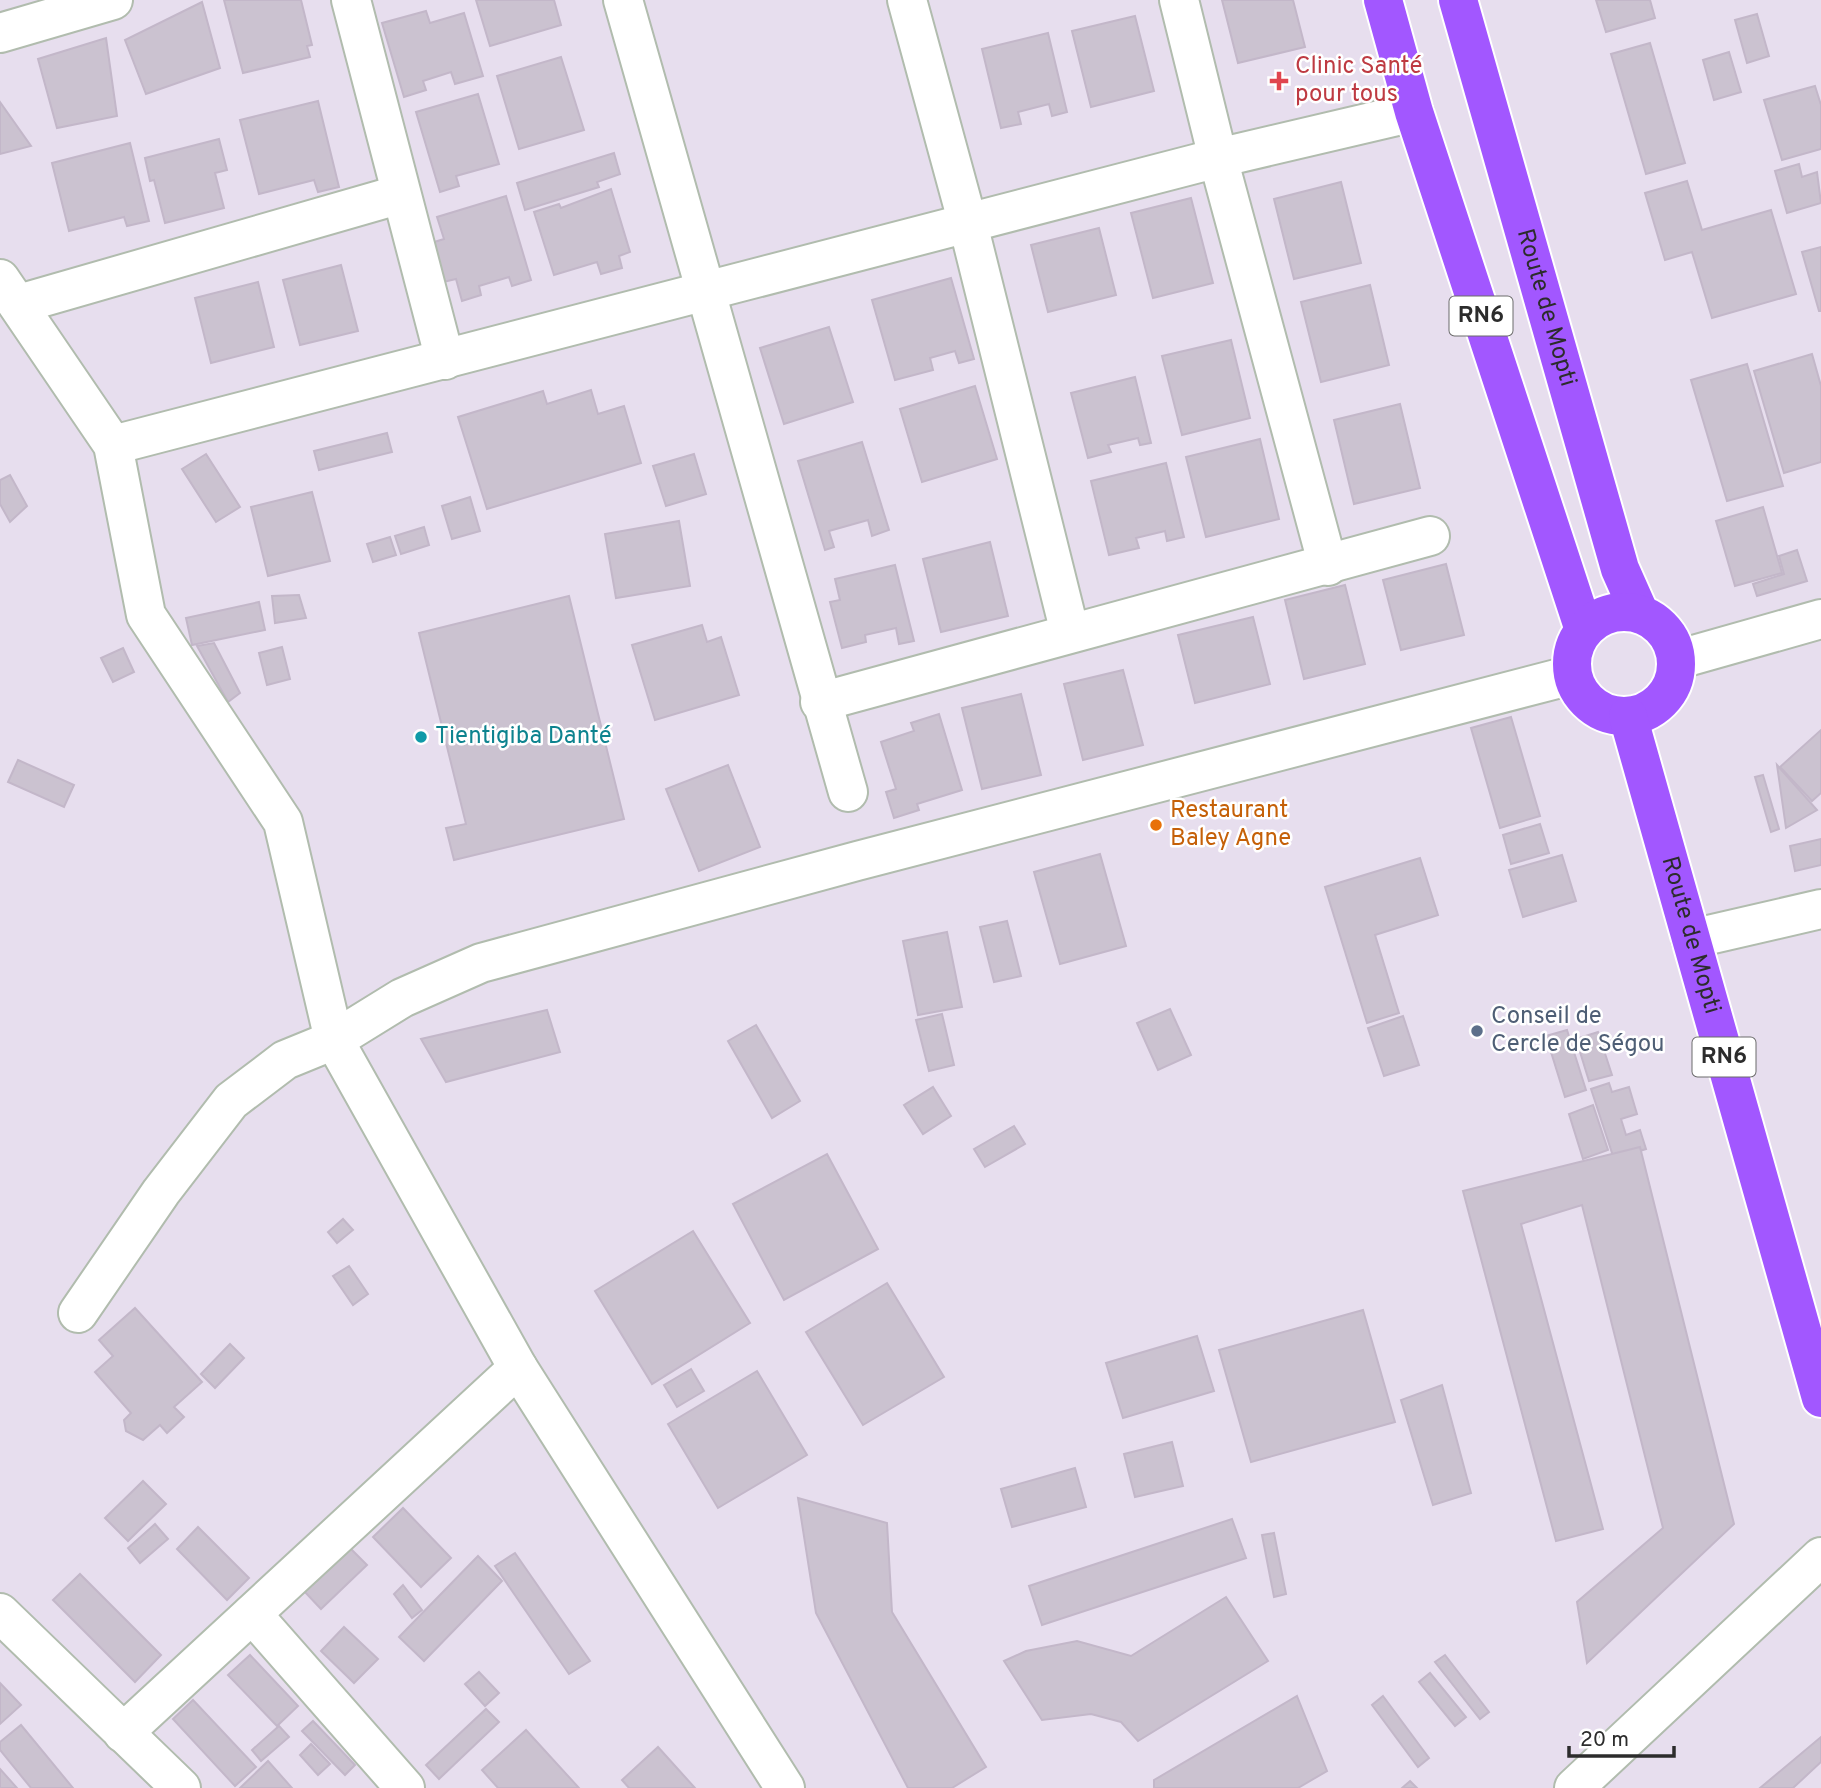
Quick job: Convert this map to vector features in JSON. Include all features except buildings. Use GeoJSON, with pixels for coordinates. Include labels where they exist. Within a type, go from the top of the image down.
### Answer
{"type":"FeatureCollection","features":[{"type":"Feature","properties":{"kind":"highway","name":"RN6"},"geometry":{"type":"LineString","coordinates":[[1383,0],[1414,112],[1584,630]]}},
{"type":"Feature","properties":{"kind":"highway","name":"Route de Mopti"},"geometry":{"type":"LineString","coordinates":[[1458,0],[1620,569],[1640,614]]}},
{"type":"Feature","properties":{"kind":"highway"},"geometry":{"type":"LineString","coordinates":[[1619,611],[1640,614],[1658,624],[1671,640],[1676,660],[1674,680],[1664,698],[1648,710],[1628,716],[1609,714],[1592,706],[1580,692],[1572,675],[1576,643],[1584,630],[1600,617],[1619,611]]}},
{"type":"Feature","properties":{"kind":"highway","name":"Route de Mopti"},"geometry":{"type":"LineString","coordinates":[[1628,716],[1821,1398]]}},
{"type":"Feature","properties":{"kind":"street"},"geometry":{"type":"LineString","coordinates":[[0,33],[113,0]]}},
{"type":"Feature","properties":{"kind":"street"},"geometry":{"type":"LineString","coordinates":[[351,0],[445,360]]}},
{"type":"Feature","properties":{"kind":"street"},"geometry":{"type":"LineString","coordinates":[[623,0],[708,293],[820,702],[848,792]]}},
{"type":"Feature","properties":{"kind":"street"},"geometry":{"type":"LineString","coordinates":[[907,0],[968,224],[1070,633]]}},
{"type":"Feature","properties":{"kind":"street"},"geometry":{"type":"LineString","coordinates":[[1179,0],[1218,158],[1328,566]]}},
{"type":"Feature","properties":{"kind":"street"},"geometry":{"type":"LineString","coordinates":[[113,445],[708,293],[1218,158],[1414,112]]}},
{"type":"Feature","properties":{"kind":"street"},"geometry":{"type":"LineString","coordinates":[[401,194],[10,292],[113,445],[146,615],[283,822],[334,1040],[518,1368],[785,1788]]}},
{"type":"Feature","properties":{"kind":"street"},"geometry":{"type":"LineString","coordinates":[[820,702],[1328,566],[1430,536]]}},
{"type":"Feature","properties":{"kind":"street"},"geometry":{"type":"LineString","coordinates":[[1676,660],[1821,619]]}},
{"type":"Feature","properties":{"kind":"street"},"geometry":{"type":"LineString","coordinates":[[78,1313],[161,1192],[231,1101],[285,1060],[334,1040],[402,998],[481,963],[844,865],[1572,675]]}},
{"type":"Feature","properties":{"kind":"street"},"geometry":{"type":"LineString","coordinates":[[1691,939],[1821,909]]}},
{"type":"Feature","properties":{"kind":"street"},"geometry":{"type":"LineString","coordinates":[[123,1733],[518,1368]]}},
{"type":"Feature","properties":{"kind":"street"},"geometry":{"type":"LineString","coordinates":[[1574,1788],[1821,1557]]}},
{"type":"Feature","properties":{"kind":"street"},"geometry":{"type":"LineString","coordinates":[[0,1613],[181,1788]]}},
{"type":"Feature","properties":{"kind":"street"},"geometry":{"type":"LineString","coordinates":[[252,1614],[405,1788]]}},
{"type":"Feature","properties":{"kind":"place","name":"Clinic Santé pour tous"},"geometry":{"type":"Point","coordinates":[1279,81]}},
{"type":"Feature","properties":{"kind":"place","name":"Tientigiba Danté"},"geometry":{"type":"Point","coordinates":[421,737]}},
{"type":"Feature","properties":{"kind":"place","name":"Restaurant Baley Agne"},"geometry":{"type":"Point","coordinates":[1156,825]}},
{"type":"Feature","properties":{"kind":"place","name":"Conseil de Cercle de Ségou"},"geometry":{"type":"Point","coordinates":[1477,1031]}}]}
